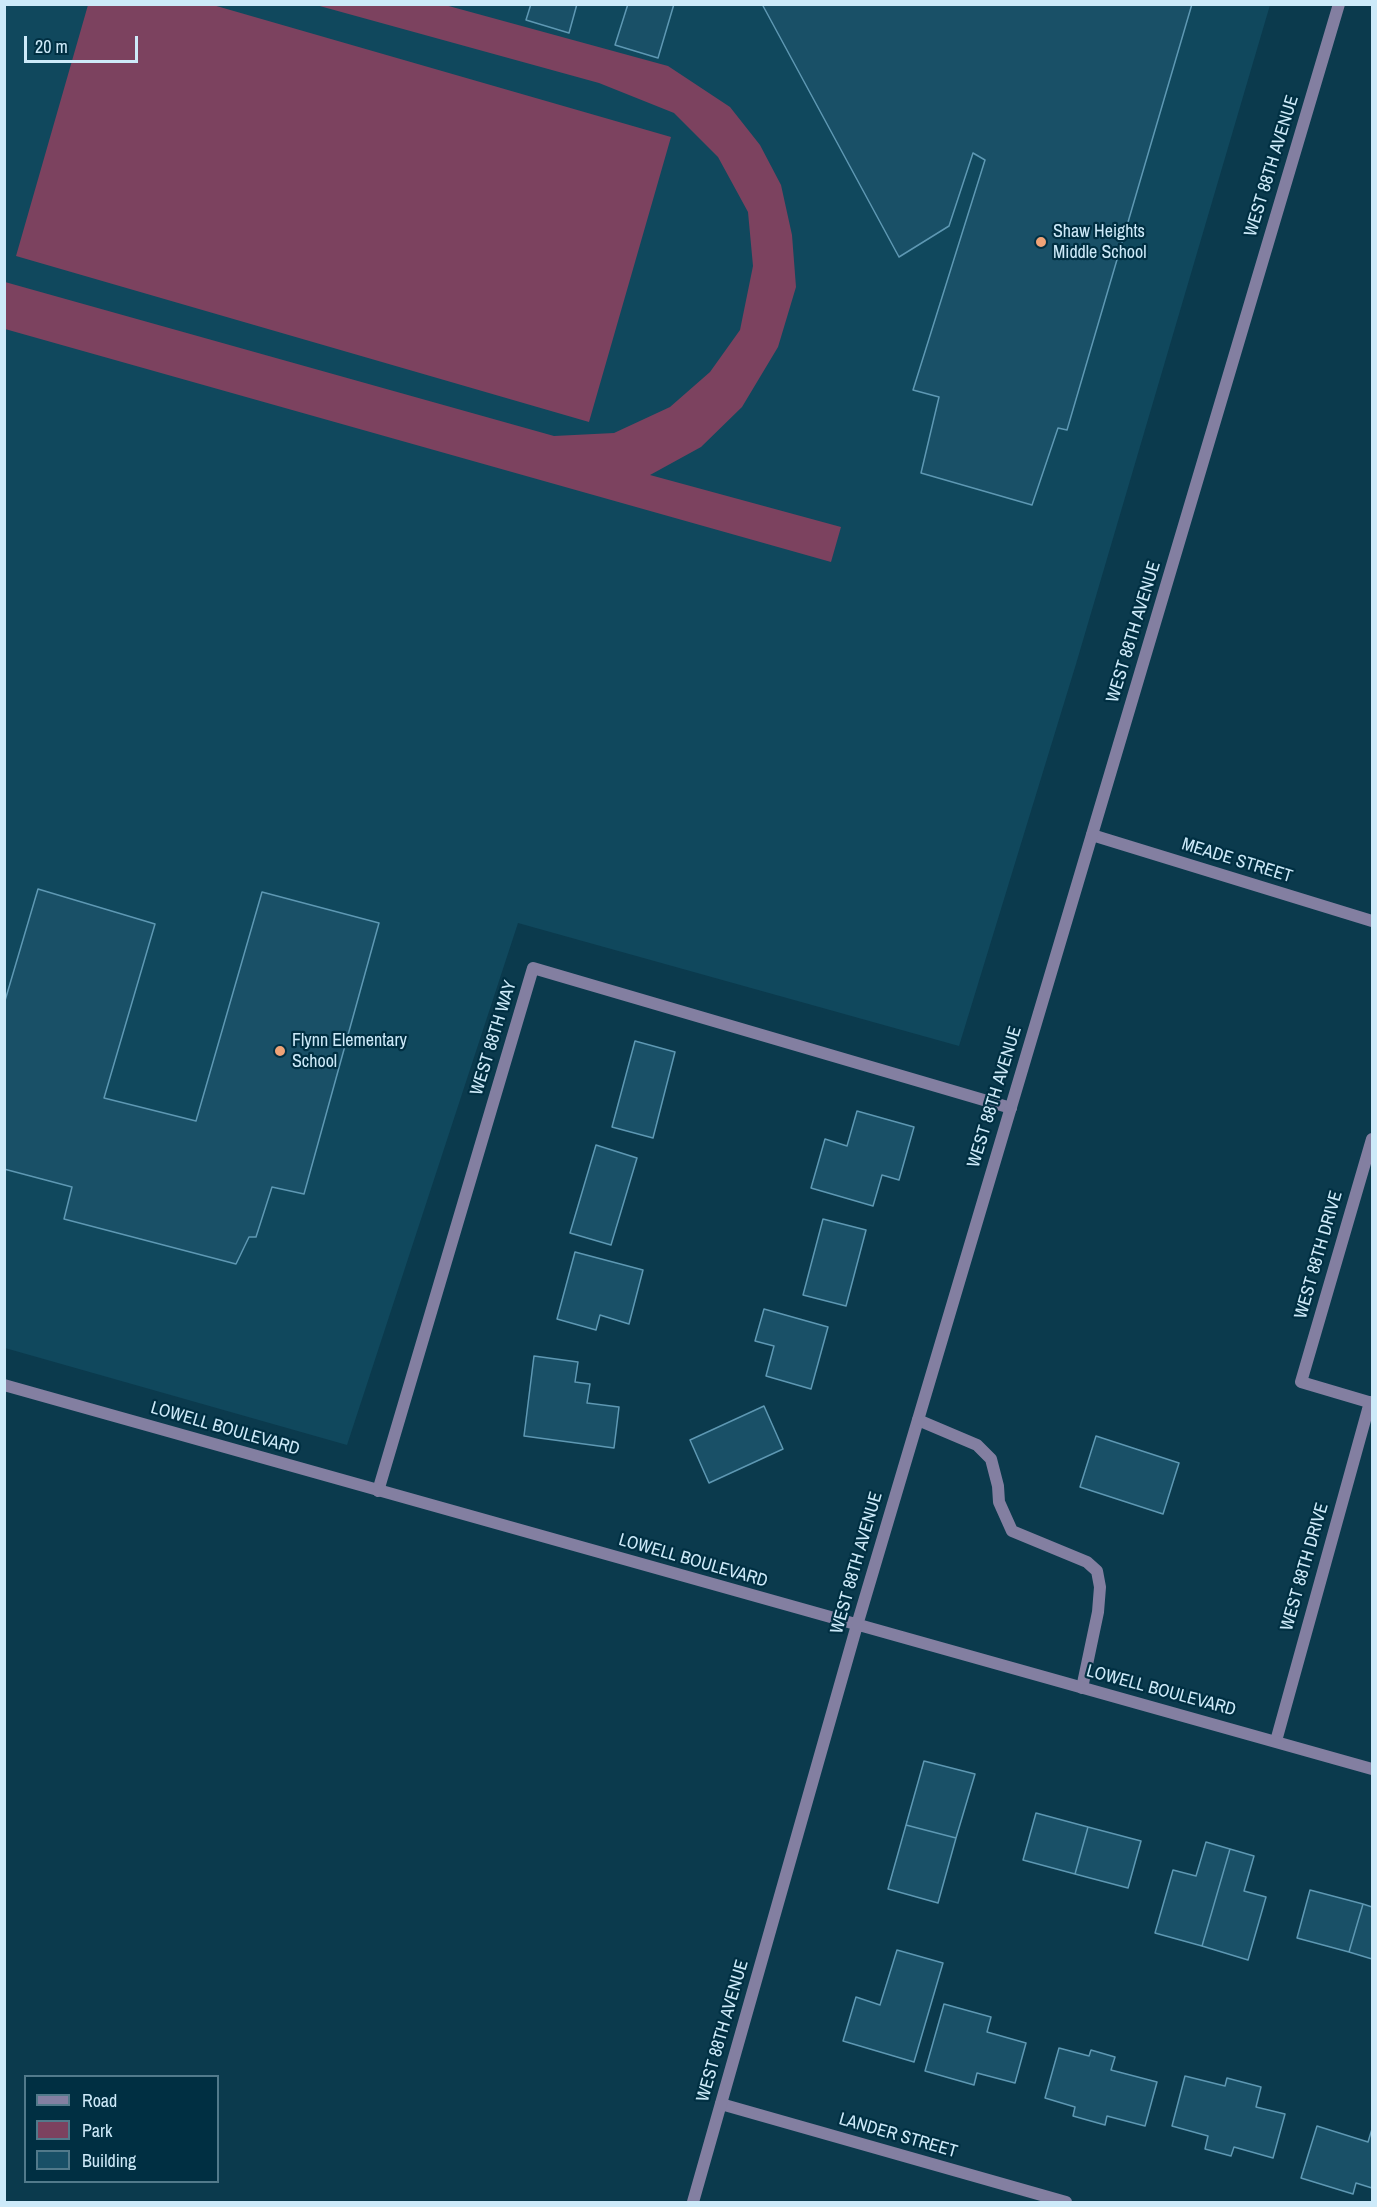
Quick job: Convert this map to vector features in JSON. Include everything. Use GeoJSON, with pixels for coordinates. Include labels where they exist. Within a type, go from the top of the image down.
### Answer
{"type":"FeatureCollection","features":[{"type":"Feature","properties":{"kind":"street","name":"WEST 88TH AVENUE"},"geometry":{"type":"LineString","coordinates":[[693,2202],[857,1625],[1339,4]]}},
{"type":"Feature","properties":{"kind":"street","name":"MEADE STREET"},"geometry":{"type":"LineString","coordinates":[[1092,836],[1372,921]]}},
{"type":"Feature","properties":{"kind":"street","name":"WEST 88TH WAY"},"geometry":{"type":"LineString","coordinates":[[378,1491],[533,968],[1011,1108]]}},
{"type":"Feature","properties":{"kind":"street","name":"WEST 88TH DRIVE"},"geometry":{"type":"LineString","coordinates":[[1276,1741],[1371,1402],[1301,1382],[1372,1139]]}},
{"type":"Feature","properties":{"kind":"street","name":"LOWELL BOULEVARD"},"geometry":{"type":"LineString","coordinates":[[4,1385],[1372,1769]]}},
{"type":"Feature","properties":{"kind":"street"},"geometry":{"type":"LineString","coordinates":[[918,1420],[977,1445],[991,1460],[998,1486],[999,1502],[1012,1531],[1087,1562],[1097,1571],[1100,1587],[1098,1612],[1082,1688]]}},
{"type":"Feature","properties":{"kind":"street","name":"LANDER STREET"},"geometry":{"type":"LineString","coordinates":[[721,2104],[1066,2202]]}},
{"type":"Feature","properties":{"kind":"shaded area"},"geometry":{"type":"Polygon","coordinates":[[[4,5],[1270,5],[1076,664],[959,1046],[518,923],[347,1445],[5,1348],[4,5]]]}},
{"type":"Feature","properties":{"kind":"green space"},"geometry":{"type":"Polygon","coordinates":[[[88,5],[213,5],[671,137],[589,422],[16,256],[88,5]]]}},
{"type":"Feature","properties":{"kind":"green space"},"geometry":{"type":"Polygon","coordinates":[[[316,5],[445,5],[668,66],[730,107],[760,145],[781,185],[792,235],[796,287],[778,347],[742,407],[701,447],[650,475],[841,527],[831,562],[5,329],[5,282],[554,436],[614,433],[670,407],[710,372],[740,330],[753,266],[748,212],[718,157],[674,113],[599,83],[316,5]]]}},
{"type":"Feature","properties":{"kind":"building"},"geometry":{"type":"Polygon","coordinates":[[[531,4],[577,4],[569,33],[526,20],[531,4]]]}},
{"type":"Feature","properties":{"kind":"building"},"geometry":{"type":"Polygon","coordinates":[[[628,4],[674,4],[658,58],[615,45],[628,4]]]}},
{"type":"Feature","properties":{"kind":"building","name":"Shaw Heights Middle School"},"geometry":{"type":"Polygon","coordinates":[[[762,4],[1192,4],[1067,430],[1058,428],[1032,505],[921,473],[939,397],[913,390],[985,160],[973,153],[949,226],[899,257],[762,4]]]}},
{"type":"Feature","properties":{"kind":"building","name":"Flynn Elementary School"},"geometry":{"type":"Polygon","coordinates":[[[38,889],[155,924],[104,1098],[196,1121],[262,892],[379,923],[304,1194],[272,1187],[256,1237],[249,1237],[236,1264],[64,1219],[72,1187],[4,1169],[4,1004],[38,889]]]}},
{"type":"Feature","properties":{"kind":"building"},"geometry":{"type":"Polygon","coordinates":[[[635,1041],[675,1052],[653,1138],[612,1127],[635,1041]]]}},
{"type":"Feature","properties":{"kind":"building"},"geometry":{"type":"Polygon","coordinates":[[[857,1111],[914,1127],[899,1180],[882,1175],[873,1206],[811,1188],[825,1139],[847,1146],[857,1111]]]}},
{"type":"Feature","properties":{"kind":"building"},"geometry":{"type":"Polygon","coordinates":[[[596,1145],[637,1158],[611,1245],[570,1233],[596,1145]]]}},
{"type":"Feature","properties":{"kind":"building"},"geometry":{"type":"Polygon","coordinates":[[[823,1219],[866,1230],[846,1306],[803,1295],[823,1219]]]}},
{"type":"Feature","properties":{"kind":"building"},"geometry":{"type":"Polygon","coordinates":[[[575,1252],[643,1270],[629,1324],[600,1315],[596,1330],[557,1319],[575,1252]]]}},
{"type":"Feature","properties":{"kind":"building"},"geometry":{"type":"Polygon","coordinates":[[[764,1309],[828,1327],[811,1389],[766,1376],[774,1346],[755,1341],[764,1309]]]}},
{"type":"Feature","properties":{"kind":"building"},"geometry":{"type":"Polygon","coordinates":[[[534,1356],[578,1362],[575,1382],[590,1384],[587,1403],[619,1407],[614,1448],[524,1436],[534,1356]]]}},
{"type":"Feature","properties":{"kind":"building"},"geometry":{"type":"Polygon","coordinates":[[[764,1406],[783,1449],[709,1483],[690,1440],[764,1406]]]}},
{"type":"Feature","properties":{"kind":"building"},"geometry":{"type":"Polygon","coordinates":[[[1096,1436],[1179,1463],[1163,1514],[1080,1487],[1096,1436]]]}},
{"type":"Feature","properties":{"kind":"building"},"geometry":{"type":"Polygon","coordinates":[[[924,1761],[975,1774],[956,1838],[906,1825],[924,1761]]]}},
{"type":"Feature","properties":{"kind":"building"},"geometry":{"type":"Polygon","coordinates":[[[1036,1813],[1088,1827],[1075,1874],[1023,1860],[1036,1813]]]}},
{"type":"Feature","properties":{"kind":"building"},"geometry":{"type":"Polygon","coordinates":[[[906,1825],[956,1838],[938,1903],[888,1889],[906,1825]]]}},
{"type":"Feature","properties":{"kind":"building"},"geometry":{"type":"Polygon","coordinates":[[[1088,1827],[1141,1841],[1128,1888],[1075,1874],[1088,1827]]]}},
{"type":"Feature","properties":{"kind":"building"},"geometry":{"type":"Polygon","coordinates":[[[1206,1842],[1230,1849],[1202,1946],[1155,1933],[1173,1870],[1196,1876],[1206,1842]]]}},
{"type":"Feature","properties":{"kind":"building"},"geometry":{"type":"Polygon","coordinates":[[[1230,1849],[1254,1856],[1244,1891],[1266,1897],[1248,1960],[1202,1946],[1230,1849]]]}},
{"type":"Feature","properties":{"kind":"building"},"geometry":{"type":"Polygon","coordinates":[[[1310,1890],[1363,1904],[1349,1952],[1297,1938],[1310,1890]]]}},
{"type":"Feature","properties":{"kind":"building"},"geometry":{"type":"Polygon","coordinates":[[[1363,1904],[1372,1907],[1372,1959],[1349,1952],[1363,1904]]]}},
{"type":"Feature","properties":{"kind":"building"},"geometry":{"type":"Polygon","coordinates":[[[897,1950],[943,1963],[914,2062],[843,2041],[856,1997],[880,2005],[897,1950]]]}},
{"type":"Feature","properties":{"kind":"building"},"geometry":{"type":"Polygon","coordinates":[[[944,2004],[991,2017],[987,2032],[1026,2043],[1015,2083],[977,2073],[974,2085],[925,2071],[944,2004]]]}},
{"type":"Feature","properties":{"kind":"building"},"geometry":{"type":"Polygon","coordinates":[[[1059,2048],[1089,2056],[1091,2050],[1115,2057],[1111,2070],[1157,2082],[1145,2126],[1107,2116],[1105,2125],[1073,2116],[1075,2107],[1045,2098],[1059,2048]]]}},
{"type":"Feature","properties":{"kind":"building"},"geometry":{"type":"Polygon","coordinates":[[[1185,2076],[1225,2086],[1227,2078],[1261,2087],[1256,2107],[1285,2114],[1273,2158],[1234,2147],[1231,2156],[1205,2149],[1208,2136],[1172,2126],[1185,2076]]]}},
{"type":"Feature","properties":{"kind":"building"},"geometry":{"type":"Polygon","coordinates":[[[1317,2126],[1368,2142],[1372,2129],[1372,2188],[1356,2183],[1353,2194],[1301,2178],[1317,2126]]]}},
{"type":"Feature","properties":{"kind":"place","name":"Shaw Heights Middle School"},"geometry":{"type":"Point","coordinates":[1041,242]}},
{"type":"Feature","properties":{"kind":"place","name":"Flynn Elementary School"},"geometry":{"type":"Point","coordinates":[280,1051]}}]}
